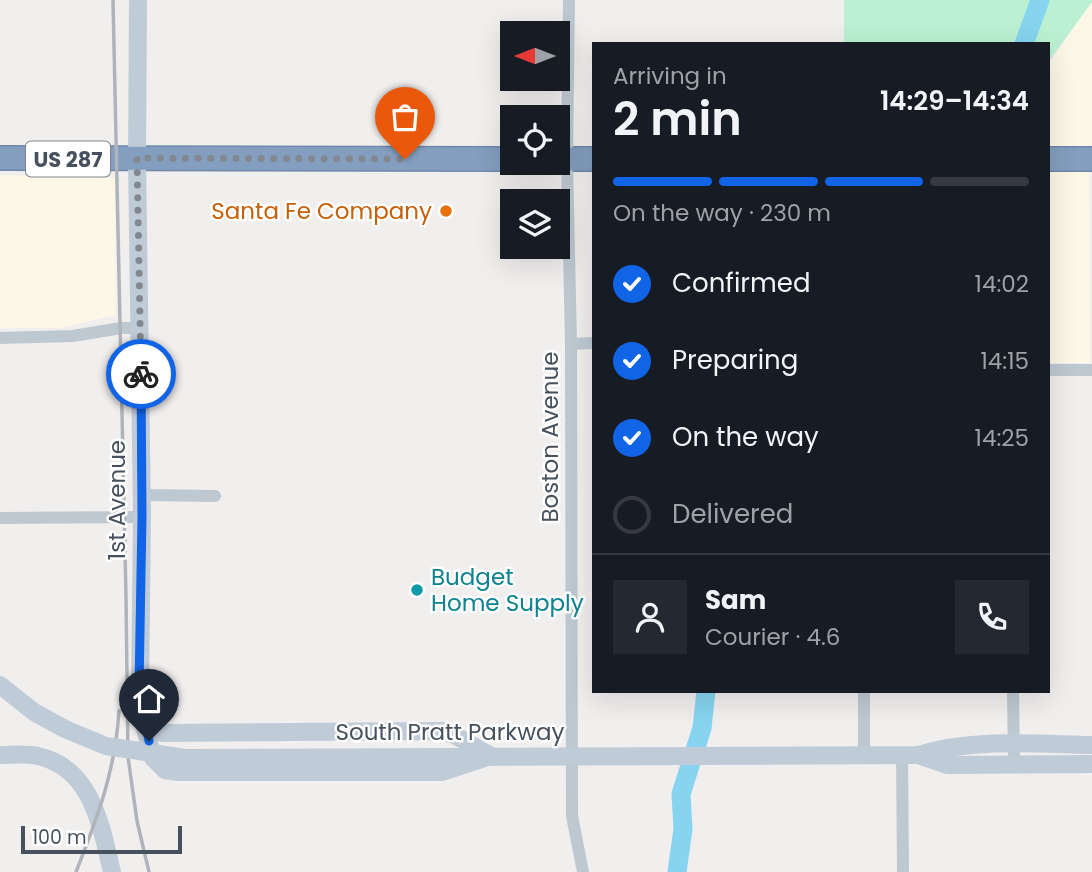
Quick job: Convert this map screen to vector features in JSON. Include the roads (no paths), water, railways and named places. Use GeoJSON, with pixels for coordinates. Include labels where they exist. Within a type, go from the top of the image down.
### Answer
{"type":"FeatureCollection","features":[{"type":"Feature","properties":{"kind":"highway","name":"US 287"},"geometry":{"type":"LineString","coordinates":[[0,158],[500,159]]}},
{"type":"Feature","properties":{"kind":"highway"},"geometry":{"type":"LineString","coordinates":[[570,159],[592,159]]}},
{"type":"Feature","properties":{"kind":"highway"},"geometry":{"type":"LineString","coordinates":[[1050,159],[1092,159]]}},
{"type":"Feature","properties":{"kind":"street","name":"1st Avenue"},"geometry":{"type":"LineString","coordinates":[[138,0],[137,158],[142,495],[133,517],[141,705],[153,758],[165,770],[178,772],[442,772],[491,757]]}},
{"type":"Feature","properties":{"kind":"street","name":"Boston Avenue"},"geometry":{"type":"LineString","coordinates":[[565,105],[569,0]]}},
{"type":"Feature","properties":{"kind":"street","name":"Boston Avenue"},"geometry":{"type":"LineString","coordinates":[[564,175],[571,344],[572,816],[583,872]]}},
{"type":"Feature","properties":{"kind":"street"},"geometry":{"type":"LineString","coordinates":[[0,338],[73,336],[121,328],[140,328]]}},
{"type":"Feature","properties":{"kind":"street"},"geometry":{"type":"LineString","coordinates":[[571,344],[592,344]]}},
{"type":"Feature","properties":{"kind":"street"},"geometry":{"type":"LineString","coordinates":[[1050,370],[1092,370]]}},
{"type":"Feature","properties":{"kind":"street"},"geometry":{"type":"LineString","coordinates":[[142,495],[215,496]]}},
{"type":"Feature","properties":{"kind":"street"},"geometry":{"type":"LineString","coordinates":[[0,518],[133,517]]}},
{"type":"Feature","properties":{"kind":"street","name":"South Pratt Parkway"},"geometry":{"type":"LineString","coordinates":[[0,685],[34,712],[65,729],[106,746],[186,758],[910,755],[943,747],[1092,745]]}},
{"type":"Feature","properties":{"kind":"street"},"geometry":{"type":"LineString","coordinates":[[864,693],[864,755]]}},
{"type":"Feature","properties":{"kind":"street"},"geometry":{"type":"LineString","coordinates":[[1013,693],[1014,765]]}},
{"type":"Feature","properties":{"kind":"street"},"geometry":{"type":"LineString","coordinates":[[141,705],[153,727],[162,733],[442,731],[456,736],[491,757]]}},
{"type":"Feature","properties":{"kind":"street"},"geometry":{"type":"LineString","coordinates":[[0,755],[30,755],[56,762],[78,779],[90,797],[98,817],[112,872]]}},
{"type":"Feature","properties":{"kind":"street"},"geometry":{"type":"LineString","coordinates":[[903,872],[910,755]]}},
{"type":"Feature","properties":{"kind":"street","name":"South Pratt Parkway"},"geometry":{"type":"LineString","coordinates":[[910,755],[947,765],[1092,764]]}},
{"type":"Feature","properties":{"kind":"waterway"},"geometry":{"type":"LineString","coordinates":[[1025,42],[1040,0]]}},
{"type":"Feature","properties":{"kind":"waterway"},"geometry":{"type":"LineString","coordinates":[[677,872],[683,829],[681,794],[702,728],[706,693]]}},
{"type":"Feature","properties":{"kind":"railway"},"geometry":{"type":"LineString","coordinates":[[113,0],[128,757],[137,821],[149,872]]}},
{"type":"Feature","properties":{"kind":"railway"},"geometry":{"type":"LineString","coordinates":[[76,872],[109,774],[119,711]]}},
{"type":"Feature","properties":{"kind":"place","name":"Santa Fe Company"},"geometry":{"type":"Point","coordinates":[446,211]}},
{"type":"Feature","properties":{"kind":"place","name":"Budget Home Supply"},"geometry":{"type":"Point","coordinates":[417,590]}}]}
